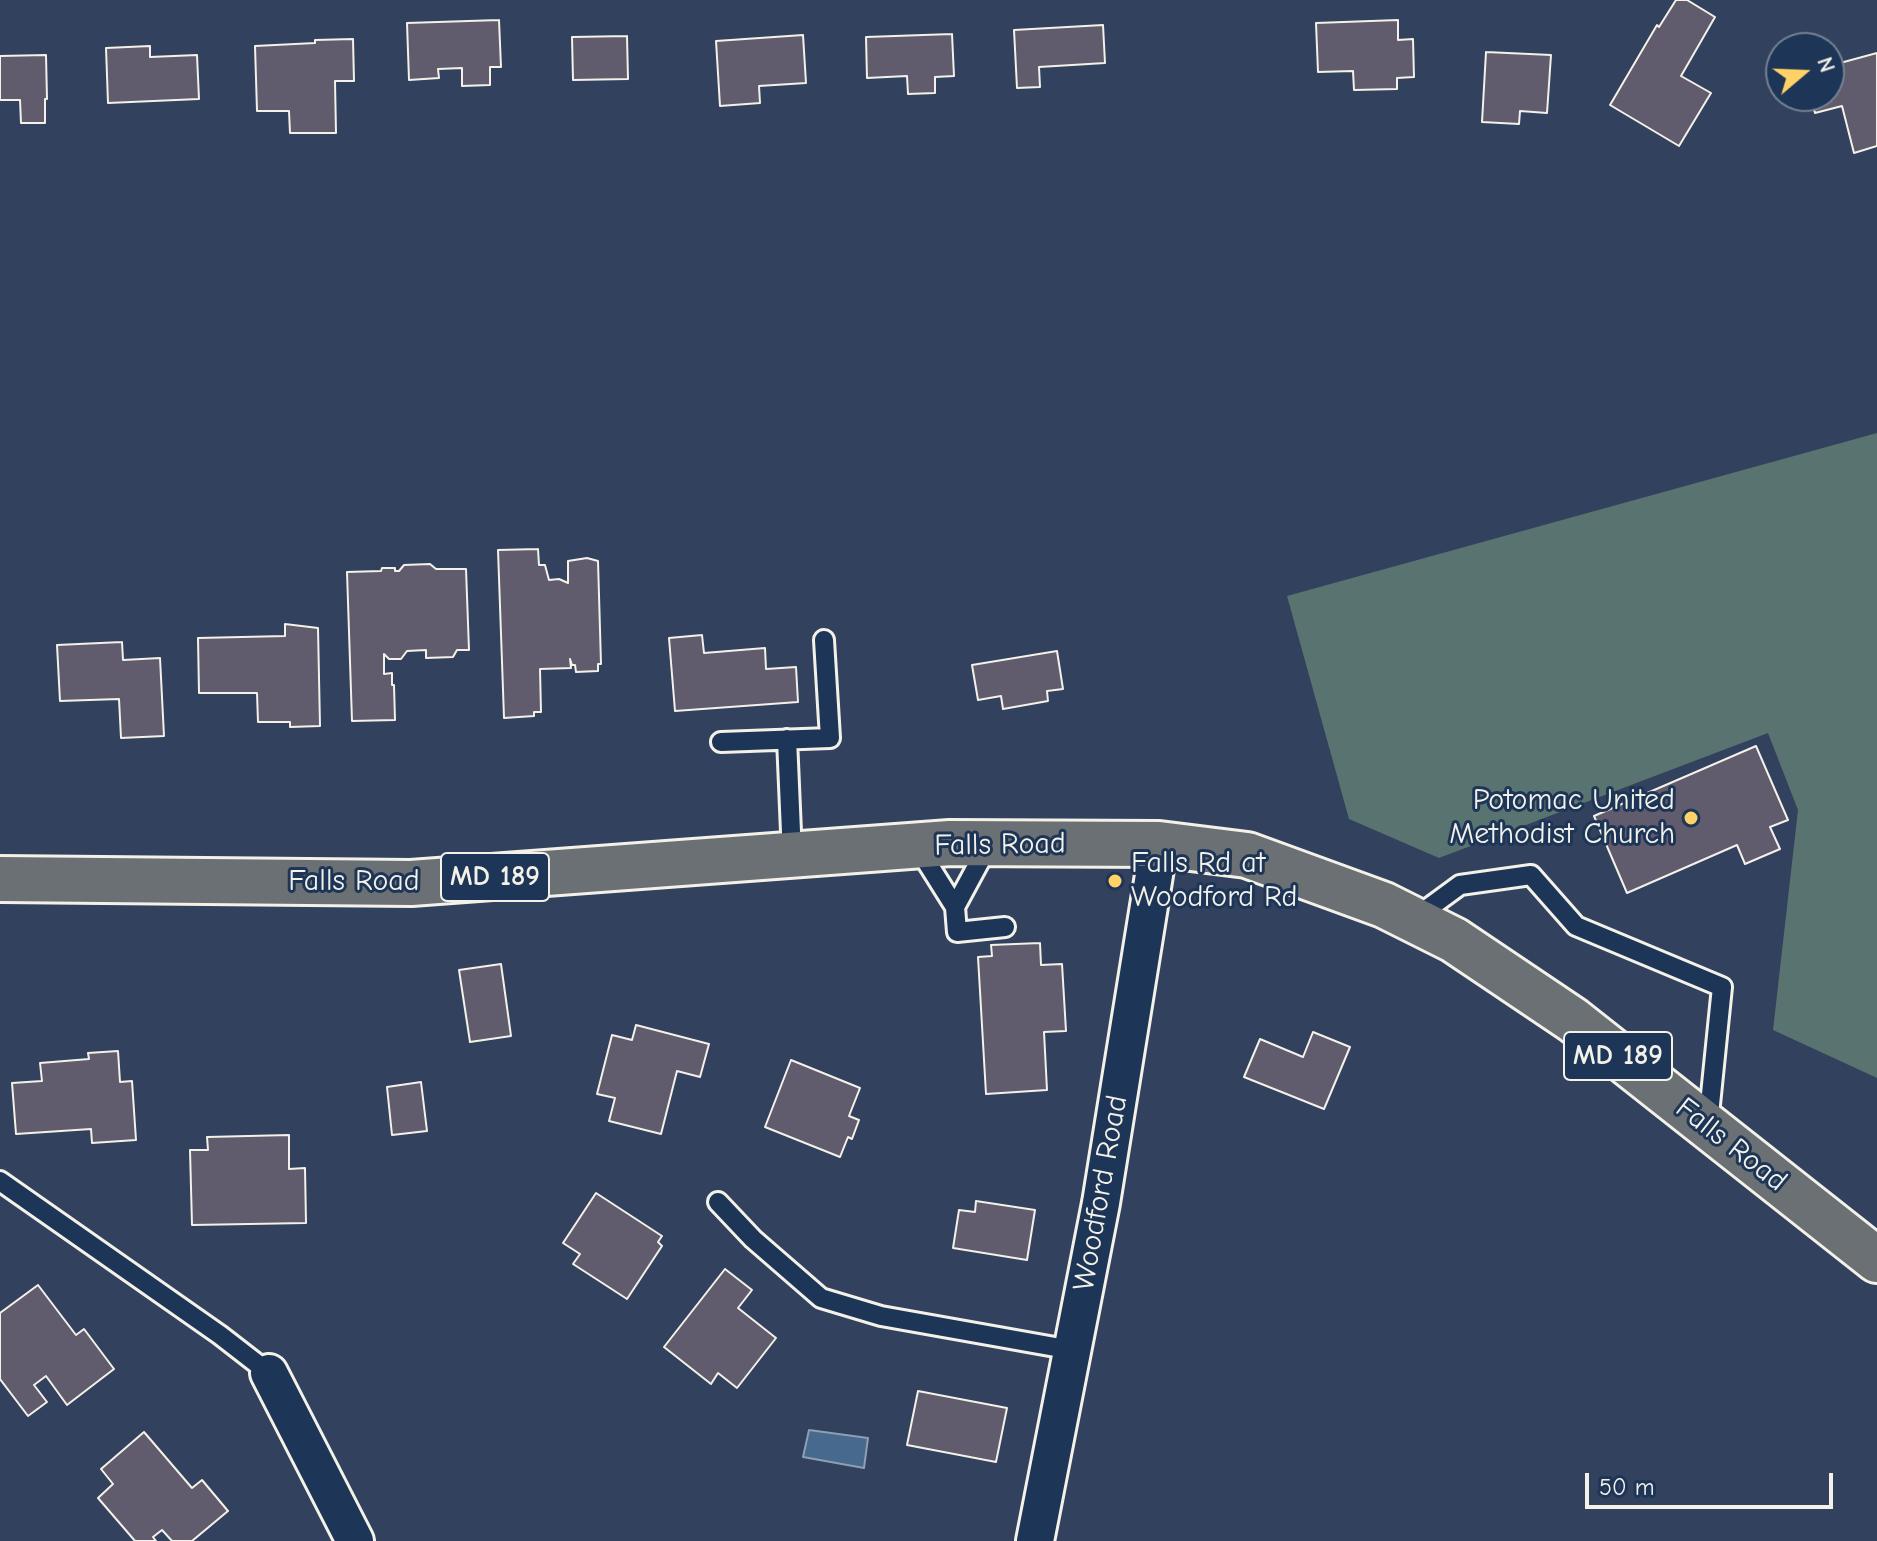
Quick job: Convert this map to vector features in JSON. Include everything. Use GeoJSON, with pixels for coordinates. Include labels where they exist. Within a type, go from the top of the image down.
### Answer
{"type":"FeatureCollection","features":[{"type":"Feature","properties":{"kind":"main road","name":"Falls Road"},"geometry":{"type":"LineString","coordinates":[[0,879],[411,883],[950,843],[1159,844],[1247,855],[1384,905],[1454,940],[1573,1020],[1877,1260]]}},
{"type":"Feature","properties":{"kind":"street","name":"Woodford Road"},"geometry":{"type":"LineString","coordinates":[[1035,1541],[1101,1203],[1159,844]]}},
{"type":"Feature","properties":{"kind":"street"},"geometry":{"type":"LineString","coordinates":[[269,1373],[355,1541]]}},
{"type":"Feature","properties":{"kind":"lane"},"geometry":{"type":"LineString","coordinates":[[721,742],[830,738],[824,640]]}},
{"type":"Feature","properties":{"kind":"lane"},"geometry":{"type":"LineString","coordinates":[[787,739],[792,855]]}},
{"type":"Feature","properties":{"kind":"lane"},"geometry":{"type":"LineString","coordinates":[[955,907],[990,843]]}},
{"type":"Feature","properties":{"kind":"lane"},"geometry":{"type":"LineString","coordinates":[[916,846],[955,907],[957,932],[1005,927]]}},
{"type":"Feature","properties":{"kind":"lane"},"geometry":{"type":"LineString","coordinates":[[1413,919],[1460,885],[1531,875],[1576,926],[1722,987],[1707,1126]]}},
{"type":"Feature","properties":{"kind":"lane"},"geometry":{"type":"LineString","coordinates":[[0,1181],[220,1335],[269,1373]]}},
{"type":"Feature","properties":{"kind":"lane"},"geometry":{"type":"LineString","coordinates":[[718,1202],[753,1239],[821,1298],[881,1316],[1072,1350]]}},
{"type":"Feature","properties":{"kind":"green space"},"geometry":{"type":"Polygon","coordinates":[[[1877,433],[1877,1078],[1773,1030],[1798,810],[1768,733],[1439,858],[1349,819],[1287,596],[1877,433]]]}},
{"type":"Feature","properties":{"kind":"water"},"geometry":{"type":"Polygon","coordinates":[[[809,1430],[868,1438],[864,1468],[803,1457],[809,1430]]]}},
{"type":"Feature","properties":{"kind":"building"},"geometry":{"type":"Polygon","coordinates":[[[1676,0],[1687,0],[1715,17],[1681,76],[1711,93],[1679,146],[1610,105],[1657,25],[1659,27],[1676,0]]]}},
{"type":"Feature","properties":{"kind":"building"},"geometry":{"type":"Polygon","coordinates":[[[499,20],[501,67],[490,67],[490,85],[462,86],[462,68],[438,69],[439,78],[409,80],[407,23],[499,20]]]}},
{"type":"Feature","properties":{"kind":"building"},"geometry":{"type":"Polygon","coordinates":[[[1398,20],[1398,40],[1413,39],[1414,77],[1397,78],[1397,89],[1354,90],[1353,71],[1318,72],[1316,23],[1398,20]]]}},
{"type":"Feature","properties":{"kind":"building"},"geometry":{"type":"Polygon","coordinates":[[[1103,25],[1105,63],[1039,67],[1040,87],[1017,88],[1014,30],[1103,25]]]}},
{"type":"Feature","properties":{"kind":"building"},"geometry":{"type":"Polygon","coordinates":[[[952,34],[954,76],[935,77],[935,93],[908,94],[907,76],[867,78],[866,37],[952,34]]]}},
{"type":"Feature","properties":{"kind":"building"},"geometry":{"type":"Polygon","coordinates":[[[803,35],[806,83],[759,86],[760,103],[720,106],[716,41],[803,35]]]}},
{"type":"Feature","properties":{"kind":"building"},"geometry":{"type":"Polygon","coordinates":[[[627,36],[628,79],[573,80],[572,37],[627,36]]]}},
{"type":"Feature","properties":{"kind":"building"},"geometry":{"type":"Polygon","coordinates":[[[353,39],[354,81],[335,81],[336,133],[290,133],[289,111],[257,111],[255,46],[353,39]]]}},
{"type":"Feature","properties":{"kind":"building"},"geometry":{"type":"Polygon","coordinates":[[[150,46],[150,57],[197,55],[199,99],[108,103],[106,48],[150,46]]]}},
{"type":"Feature","properties":{"kind":"building"},"geometry":{"type":"Polygon","coordinates":[[[1486,52],[1551,55],[1547,113],[1520,111],[1519,124],[1482,122],[1486,52]]]}},
{"type":"Feature","properties":{"kind":"building"},"geometry":{"type":"Polygon","coordinates":[[[1877,53],[1877,146],[1854,153],[1844,112],[1845,62],[1877,53]]]}},
{"type":"Feature","properties":{"kind":"building"},"geometry":{"type":"Polygon","coordinates":[[[46,55],[45,123],[21,123],[20,100],[0,100],[0,56],[46,55]]]}},
{"type":"Feature","properties":{"kind":"building"},"geometry":{"type":"Polygon","coordinates":[[[538,549],[539,565],[545,565],[549,580],[559,579],[568,583],[568,561],[587,558],[598,561],[601,664],[598,664],[598,671],[576,672],[570,659],[571,668],[540,669],[541,712],[534,712],[534,716],[504,718],[498,550],[538,549]]]}},
{"type":"Feature","properties":{"kind":"building"},"geometry":{"type":"Polygon","coordinates":[[[430,564],[436,569],[466,569],[469,650],[457,650],[453,657],[426,658],[426,650],[407,651],[401,659],[389,659],[384,654],[384,674],[392,673],[394,685],[395,720],[352,721],[347,572],[381,571],[382,568],[399,571],[404,565],[430,564]]]}},
{"type":"Feature","properties":{"kind":"building"},"geometry":{"type":"Polygon","coordinates":[[[285,624],[318,628],[320,726],[290,727],[290,722],[258,722],[257,693],[199,693],[198,638],[285,636],[285,624]]]}},
{"type":"Feature","properties":{"kind":"building"},"geometry":{"type":"Polygon","coordinates":[[[702,635],[704,653],[765,648],[766,669],[796,667],[798,702],[675,711],[669,638],[702,635]]]}},
{"type":"Feature","properties":{"kind":"building"},"geometry":{"type":"Polygon","coordinates":[[[122,642],[123,660],[160,658],[164,736],[121,738],[119,699],[60,701],[57,645],[122,642]]]}},
{"type":"Feature","properties":{"kind":"building"},"geometry":{"type":"Polygon","coordinates":[[[1057,651],[1063,689],[1047,691],[1048,701],[1003,709],[1001,696],[978,700],[972,665],[1057,651]]]}},
{"type":"Feature","properties":{"kind":"building","name":"Potomac United Methodist Church"},"geometry":{"type":"Polygon","coordinates":[[[1756,746],[1788,820],[1770,827],[1780,849],[1745,864],[1737,845],[1627,893],[1594,816],[1756,746]]]}},
{"type":"Feature","properties":{"kind":"building"},"geometry":{"type":"Polygon","coordinates":[[[1040,943],[1041,965],[1062,964],[1066,1031],[1044,1032],[1047,1090],[986,1094],[978,957],[992,956],[991,945],[1040,943]]]}},
{"type":"Feature","properties":{"kind":"building"},"geometry":{"type":"Polygon","coordinates":[[[501,964],[511,1036],[470,1042],[459,970],[501,964]]]}},
{"type":"Feature","properties":{"kind":"building"},"geometry":{"type":"Polygon","coordinates":[[[636,1025],[709,1044],[700,1077],[677,1071],[661,1134],[609,1121],[615,1098],[597,1094],[612,1035],[632,1040],[636,1025]]]}},
{"type":"Feature","properties":{"kind":"building"},"geometry":{"type":"Polygon","coordinates":[[[1313,1032],[1350,1047],[1324,1109],[1244,1077],[1260,1039],[1303,1057],[1313,1032]]]}},
{"type":"Feature","properties":{"kind":"building"},"geometry":{"type":"Polygon","coordinates":[[[118,1051],[120,1082],[132,1081],[136,1140],[92,1143],[91,1129],[16,1134],[12,1083],[42,1081],[40,1063],[89,1059],[88,1053],[118,1051]]]}},
{"type":"Feature","properties":{"kind":"building"},"geometry":{"type":"Polygon","coordinates":[[[791,1060],[860,1088],[849,1116],[859,1120],[852,1139],[848,1137],[840,1157],[765,1127],[791,1060]]]}},
{"type":"Feature","properties":{"kind":"building"},"geometry":{"type":"Polygon","coordinates":[[[421,1082],[427,1131],[392,1135],[387,1087],[421,1082]]]}},
{"type":"Feature","properties":{"kind":"building"},"geometry":{"type":"Polygon","coordinates":[[[289,1135],[289,1169],[305,1168],[306,1223],[192,1225],[190,1150],[208,1150],[207,1137],[289,1135]]]}},
{"type":"Feature","properties":{"kind":"building"},"geometry":{"type":"Polygon","coordinates":[[[596,1193],[662,1236],[658,1242],[662,1246],[627,1299],[573,1264],[580,1254],[563,1243],[596,1193]]]}},
{"type":"Feature","properties":{"kind":"building"},"geometry":{"type":"Polygon","coordinates":[[[976,1201],[1035,1210],[1027,1260],[953,1248],[959,1210],[975,1212],[976,1201]]]}},
{"type":"Feature","properties":{"kind":"building"},"geometry":{"type":"Polygon","coordinates":[[[725,1269],[752,1290],[738,1308],[776,1338],[737,1388],[718,1373],[711,1384],[664,1347],[725,1269]]]}},
{"type":"Feature","properties":{"kind":"building"},"geometry":{"type":"Polygon","coordinates":[[[38,1285],[76,1335],[84,1329],[114,1369],[67,1405],[46,1376],[34,1385],[47,1402],[28,1416],[0,1379],[0,1313],[38,1285]]]}},
{"type":"Feature","properties":{"kind":"building"},"geometry":{"type":"Polygon","coordinates":[[[918,1391],[1007,1408],[996,1462],[907,1445],[918,1391]]]}},
{"type":"Feature","properties":{"kind":"building"},"geometry":{"type":"Polygon","coordinates":[[[144,1432],[192,1488],[202,1480],[228,1511],[192,1541],[172,1541],[162,1530],[153,1537],[156,1541],[135,1541],[98,1498],[113,1484],[101,1469],[144,1432]]]}},
{"type":"Feature","properties":{"kind":"place","name":"Potomac United Methodist Church"},"geometry":{"type":"Point","coordinates":[1691,818]}},
{"type":"Feature","properties":{"kind":"place","name":"Falls Rd at Woodford Rd"},"geometry":{"type":"Point","coordinates":[1115,881]}}]}
